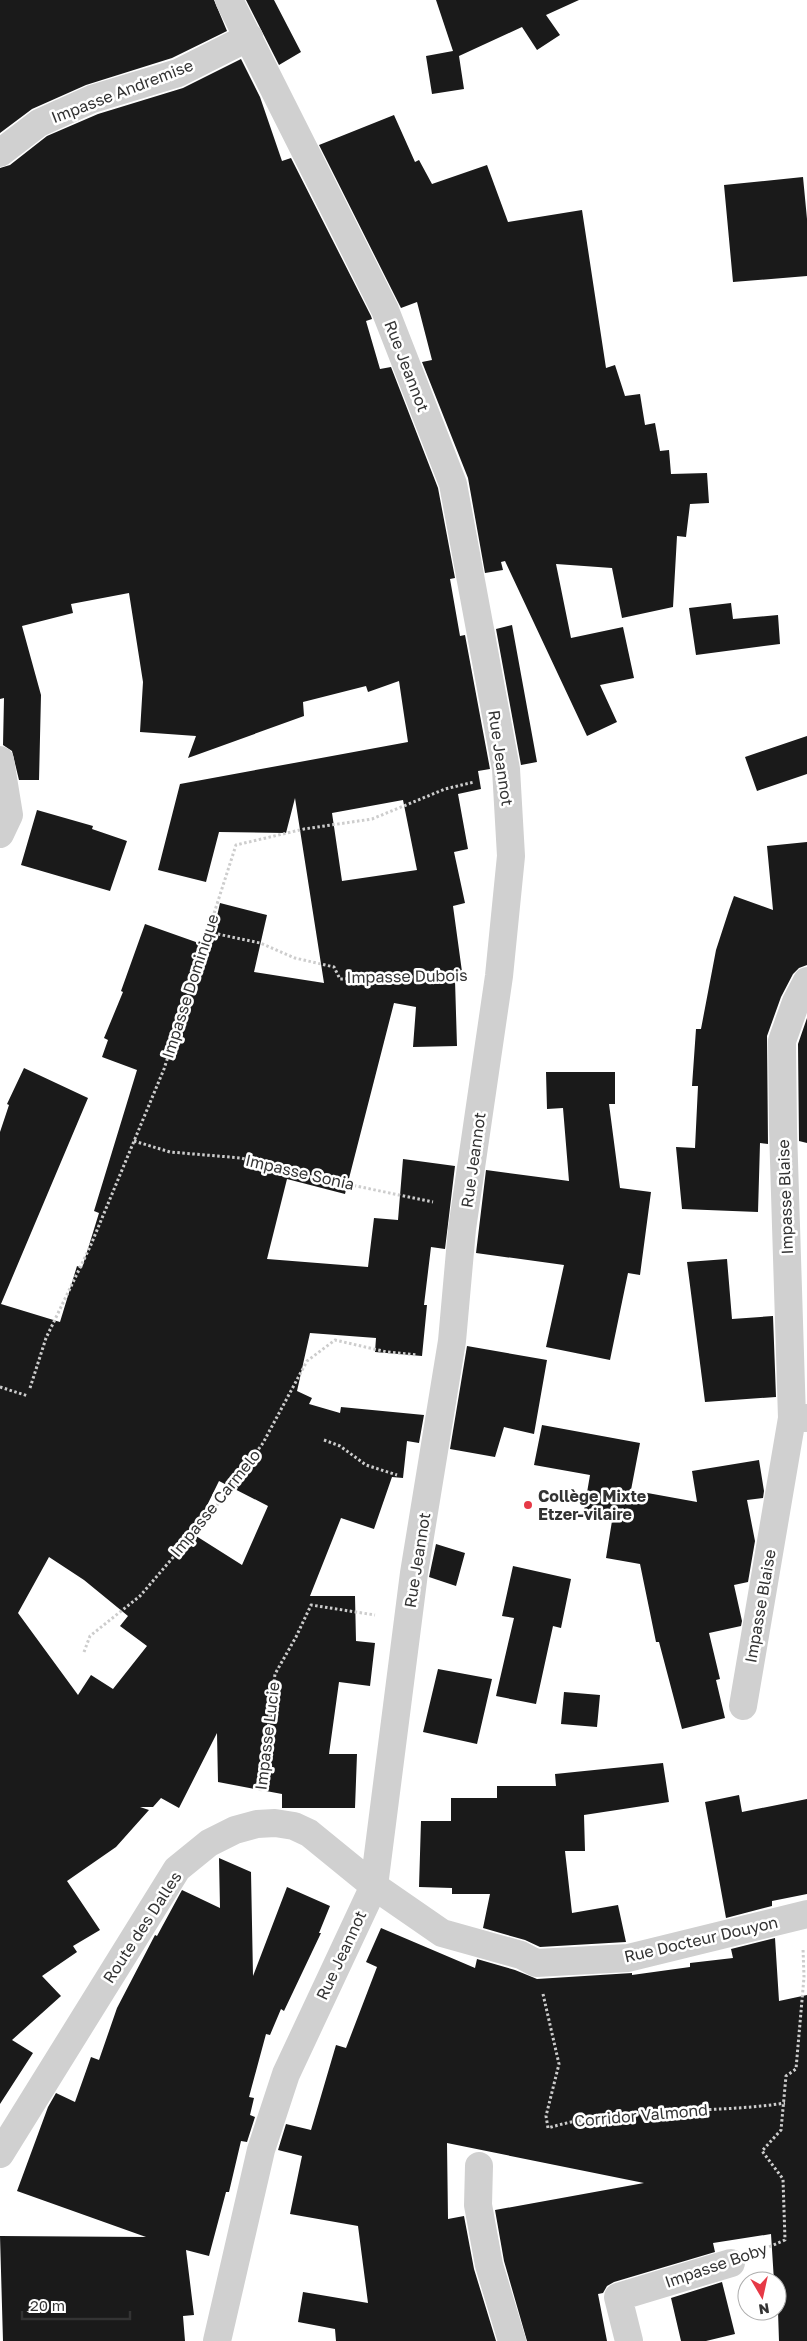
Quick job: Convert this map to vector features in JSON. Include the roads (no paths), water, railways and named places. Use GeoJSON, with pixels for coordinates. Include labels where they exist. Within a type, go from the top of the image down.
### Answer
{"type":"FeatureCollection","features":[{"type":"Feature","properties":{"kind":"street","name":"Rue Jeannot"},"geometry":{"type":"LineString","coordinates":[[218,2341],[261,2150],[286,2074],[374,1886],[408,1621],[428,1486],[450,1359],[466,1209],[499,976],[511,856],[506,769],[453,484],[385,310],[229,0]]}},
{"type":"Feature","properties":{"kind":"street","name":"Impasse Andremise"},"geometry":{"type":"LineString","coordinates":[[0,154],[39,123],[92,99],[178,73],[249,37]]}},
{"type":"Feature","properties":{"kind":"street"},"geometry":{"type":"LineString","coordinates":[[0,760],[9,815],[0,834]]}},
{"type":"Feature","properties":{"kind":"street","name":"Impasse Blaise"},"geometry":{"type":"LineString","coordinates":[[743,1706],[800,1418],[782,1129],[782,1041],[796,1002],[807,981]]}},
{"type":"Feature","properties":{"kind":"street","name":"Route des Dalles"},"geometry":{"type":"LineString","coordinates":[[0,2154],[177,1869],[209,1843],[235,1830],[257,1824],[275,1823],[294,1826],[309,1833],[374,1886]]}},
{"type":"Feature","properties":{"kind":"street","name":"Rue Docteur Douyon"},"geometry":{"type":"LineString","coordinates":[[374,1886],[442,1933],[521,1955],[536,1963],[628,1958],[805,1914]]}},
{"type":"Feature","properties":{"kind":"street"},"geometry":{"type":"LineString","coordinates":[[479,2166],[478,2205],[489,2265],[512,2341]]}},
{"type":"Feature","properties":{"kind":"street","name":"Impasse Boby"},"geometry":{"type":"LineString","coordinates":[[629,2341],[618,2297],[731,2263]]}},
{"type":"Feature","properties":{"kind":"place","name":"Collège Mixte Etzer-vilaire"},"geometry":{"type":"Point","coordinates":[528,1505]}}]}
